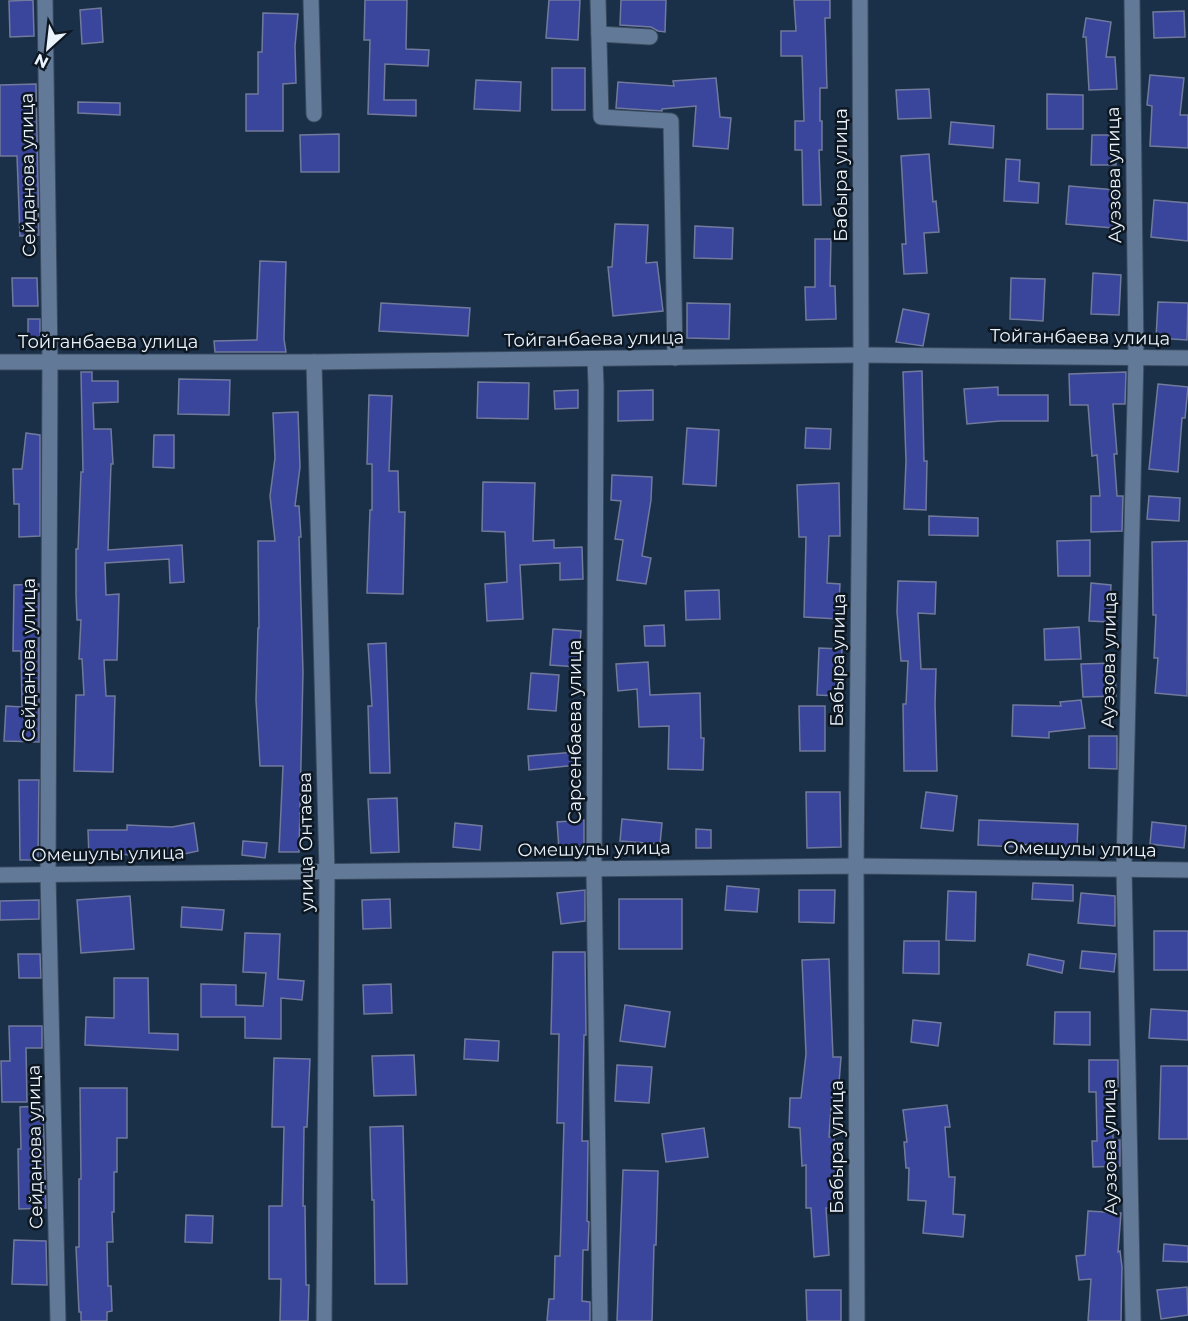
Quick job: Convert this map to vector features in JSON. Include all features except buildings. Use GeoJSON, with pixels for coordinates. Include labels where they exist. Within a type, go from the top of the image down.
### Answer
{"type":"FeatureCollection","features":[{"type":"Feature","properties":{"kind":"street","name":"Сейданова улица"},"geometry":{"type":"LineString","coordinates":[[45,0],[50,362],[48,875],[58,1321]]}},
{"type":"Feature","properties":{"kind":"street"},"geometry":{"type":"LineString","coordinates":[[311,0],[314,114]]}},
{"type":"Feature","properties":{"kind":"street"},"geometry":{"type":"LineString","coordinates":[[598,0],[601,117],[671,122],[675,358]]}},
{"type":"Feature","properties":{"kind":"street","name":"Бабыра улица"},"geometry":{"type":"LineString","coordinates":[[857,1321],[856,866],[861,355],[860,0]]}},
{"type":"Feature","properties":{"kind":"street","name":"Ауэзова улица"},"geometry":{"type":"LineString","coordinates":[[1132,0],[1136,356],[1124,868],[1133,1321]]}},
{"type":"Feature","properties":{"kind":"street"},"geometry":{"type":"LineString","coordinates":[[599,34],[650,37]]}},
{"type":"Feature","properties":{"kind":"street","name":"Тойганбаева улица"},"geometry":{"type":"LineString","coordinates":[[0,362],[314,362],[861,355],[1188,358]]}},
{"type":"Feature","properties":{"kind":"street","name":"Сарсенбаева улица"},"geometry":{"type":"LineString","coordinates":[[595,359],[594,869],[600,1321]]}},
{"type":"Feature","properties":{"kind":"street","name":"улица Онтаева"},"geometry":{"type":"LineString","coordinates":[[314,362],[327,872],[324,1321]]}},
{"type":"Feature","properties":{"kind":"street","name":"Омешулы улица"},"geometry":{"type":"LineString","coordinates":[[0,875],[856,866],[1188,870]]}}]}
